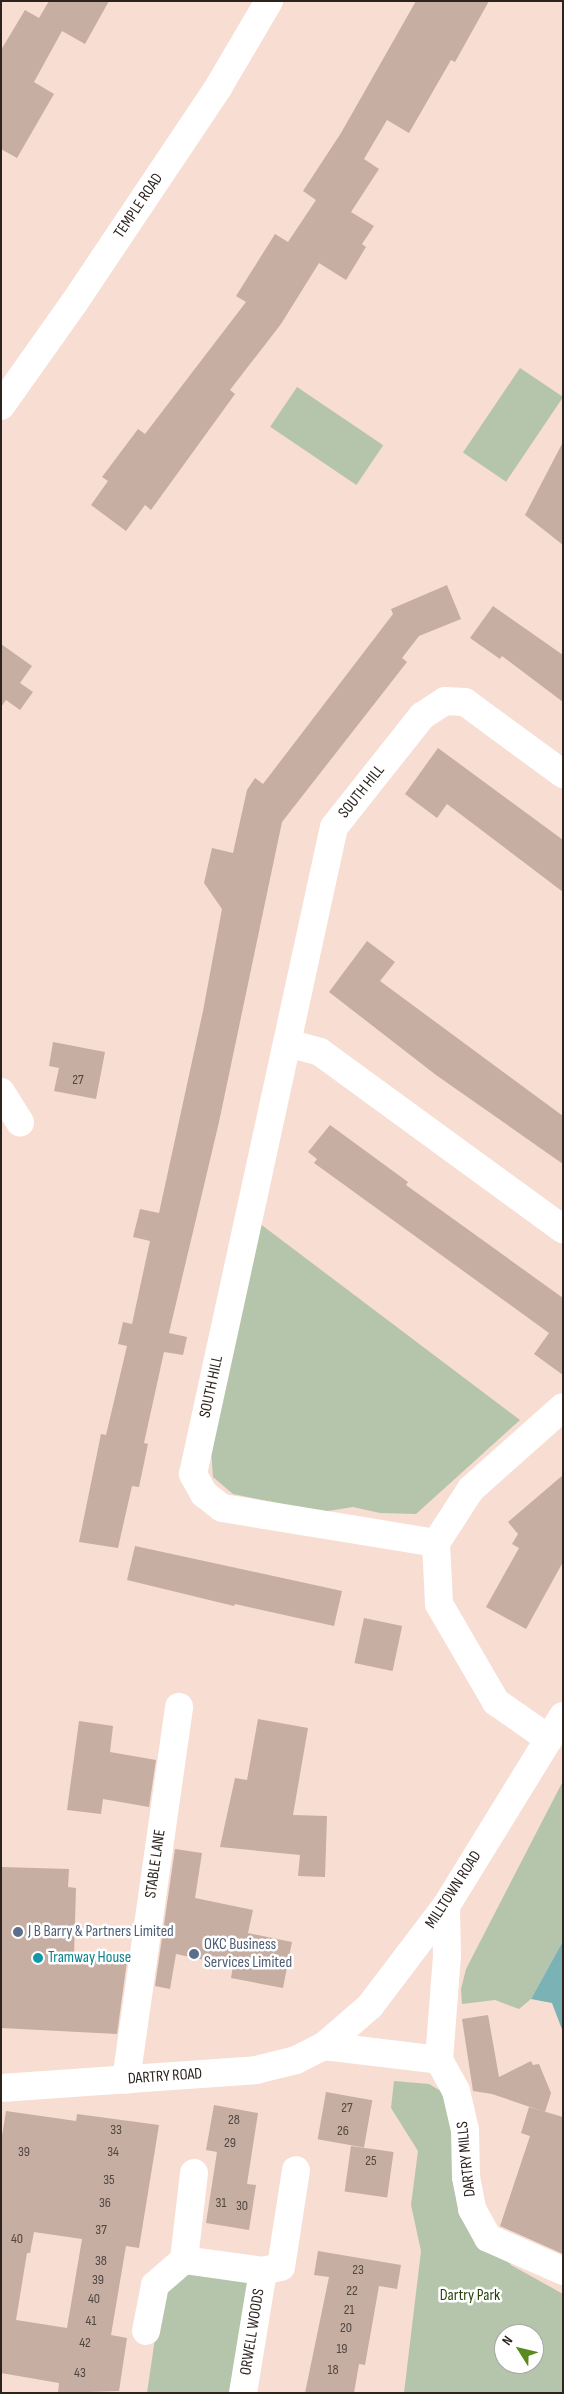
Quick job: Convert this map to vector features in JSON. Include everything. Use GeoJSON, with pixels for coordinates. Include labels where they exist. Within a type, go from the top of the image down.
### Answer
{"type":"FeatureCollection","features":[{"type":"Feature","properties":{"kind":"street","name":"TEMPLE ROAD"},"geometry":{"type":"LineString","coordinates":[[1,406],[74,304],[220,86],[269,1]]}},
{"type":"Feature","properties":{"kind":"street","name":"SOUTH HILL"},"geometry":{"type":"LineString","coordinates":[[436,1544],[222,1508],[204,1494],[193,1474],[334,827],[422,716],[446,701],[465,702],[563,774]]}},
{"type":"Feature","properties":{"kind":"street"},"geometry":{"type":"LineString","coordinates":[[287,1043],[320,1052],[563,1229]]}},
{"type":"Feature","properties":{"kind":"street"},"geometry":{"type":"LineString","coordinates":[[1,1092],[20,1122]]}},
{"type":"Feature","properties":{"kind":"street"},"geometry":{"type":"LineString","coordinates":[[556,1727],[496,1702],[439,1604],[436,1544],[471,1488],[563,1407]]}},
{"type":"Feature","properties":{"kind":"street","name":"STABLE LANE"},"geometry":{"type":"LineString","coordinates":[[126,2080],[179,1707]]}},
{"type":"Feature","properties":{"kind":"street","name":"MILLTOWN ROAD"},"geometry":{"type":"LineString","coordinates":[[324,2046],[370,2006],[446,1906],[556,1727]]}},
{"type":"Feature","properties":{"kind":"street"},"geometry":{"type":"LineString","coordinates":[[324,2046],[439,2060],[447,1956],[446,1906]]}},
{"type":"Feature","properties":{"kind":"street","name":"DARTRY ROAD"},"geometry":{"type":"LineString","coordinates":[[1,2088],[256,2070],[296,2060],[324,2046]]}},
{"type":"Feature","properties":{"kind":"street","name":"DARTRY MILLS"},"geometry":{"type":"LineString","coordinates":[[439,2060],[456,2090],[465,2129],[466,2177],[472,2209],[488,2238],[563,2271]]}},
{"type":"Feature","properties":{"kind":"street","name":"ORWELL WOODS"},"geometry":{"type":"LineString","coordinates":[[184,2260],[263,2271],[280,2267],[296,2170]]}},
{"type":"Feature","properties":{"kind":"street"},"geometry":{"type":"LineString","coordinates":[[146,2331],[154,2285],[184,2260],[194,2173]]}},
{"type":"Feature","properties":{"kind":"street","name":"ORWELL WOODS"},"geometry":{"type":"LineString","coordinates":[[243,2393],[263,2271]]}},
{"type":"Feature","properties":{"kind":"green space"},"geometry":{"type":"Polygon","coordinates":[[[520,368],[563,397],[506,482],[463,453],[520,368]]]}},
{"type":"Feature","properties":{"kind":"green space"},"geometry":{"type":"Polygon","coordinates":[[[297,387],[383,445],[356,485],[270,427],[297,387]]]}},
{"type":"Feature","properties":{"kind":"green space"},"geometry":{"type":"Polygon","coordinates":[[[259,1223],[520,1420],[416,1514],[380,1513],[353,1507],[321,1512],[233,1494],[213,1477],[211,1450],[259,1223]]]}},
{"type":"Feature","properties":{"kind":"green space"},"geometry":{"type":"Polygon","coordinates":[[[563,1781],[563,1941],[531,1999],[519,2009],[495,2000],[462,2004],[461,1989],[466,1969],[563,1781]]]}},
{"type":"Feature","properties":{"kind":"green space","name":"Dartry Park"},"geometry":{"type":"Polygon","coordinates":[[[394,2081],[429,2084],[446,2094],[469,2213],[511,2265],[563,2294],[563,2393],[404,2393],[421,2251],[411,2205],[418,2151],[391,2108],[394,2081]]]}},
{"type":"Feature","properties":{"kind":"green space"},"geometry":{"type":"Polygon","coordinates":[[[179,2272],[248,2279],[231,2393],[147,2393],[162,2291],[179,2272]]]}},
{"type":"Feature","properties":{"kind":"water"},"geometry":{"type":"Polygon","coordinates":[[[563,1941],[563,2032],[552,2003],[531,1999],[563,1941]]]}},
{"type":"Feature","properties":{"kind":"building"},"geometry":{"type":"Polygon","coordinates":[[[49,1],[109,1],[85,44],[62,31],[34,82],[54,94],[17,158],[1,149],[1,50],[25,10],[39,18],[49,1]]]}},
{"type":"Feature","properties":{"kind":"building"},"geometry":{"type":"Polygon","coordinates":[[[416,1],[489,1],[455,62],[451,60],[409,133],[387,120],[364,159],[379,169],[351,212],[374,226],[362,244],[366,247],[346,280],[319,263],[281,324],[230,390],[235,394],[151,510],[145,505],[126,531],[91,505],[108,481],[102,477],[138,429],[145,434],[246,302],[236,296],[275,234],[288,242],[316,200],[303,191],[341,133],[416,1]]]}},
{"type":"Feature","properties":{"kind":"building"},"geometry":{"type":"Polygon","coordinates":[[[563,442],[563,545],[525,515],[563,442]]]}},
{"type":"Feature","properties":{"kind":"building"},"geometry":{"type":"Polygon","coordinates":[[[447,585],[461,619],[419,636],[402,658],[407,662],[282,822],[219,1122],[169,1333],[187,1337],[183,1355],[164,1352],[144,1443],[148,1444],[139,1487],[132,1486],[118,1548],[79,1542],[101,1434],[106,1435],[127,1346],[118,1344],[123,1322],[132,1324],[150,1241],[133,1237],[140,1209],[159,1213],[203,1011],[222,909],[204,883],[212,848],[233,853],[247,790],[255,778],[263,784],[393,614],[391,609],[447,585]]]}},
{"type":"Feature","properties":{"kind":"building"},"geometry":{"type":"Polygon","coordinates":[[[493,606],[563,655],[563,702],[502,656],[500,659],[470,638],[493,606]]]}},
{"type":"Feature","properties":{"kind":"building"},"geometry":{"type":"Polygon","coordinates":[[[1,644],[32,666],[20,683],[33,692],[20,710],[6,700],[1,707],[1,644]]]}},
{"type":"Feature","properties":{"kind":"building"},"geometry":{"type":"Polygon","coordinates":[[[438,748],[563,840],[563,892],[447,804],[437,818],[405,794],[438,748]]]}},
{"type":"Feature","properties":{"kind":"building"},"geometry":{"type":"Polygon","coordinates":[[[367,941],[395,962],[380,981],[563,1116],[563,1164],[436,1075],[329,992],[367,941]]]}},
{"type":"Feature","properties":{"kind":"building"},"geometry":{"type":"Polygon","coordinates":[[[53,1042],[105,1052],[96,1099],[54,1091],[59,1068],[49,1066],[53,1042]]]}},
{"type":"Feature","properties":{"kind":"building"},"geometry":{"type":"Polygon","coordinates":[[[330,1125],[408,1182],[406,1185],[563,1298],[563,1375],[534,1354],[549,1333],[314,1163],[317,1159],[308,1152],[330,1125]]]}},
{"type":"Feature","properties":{"kind":"building"},"geometry":{"type":"Polygon","coordinates":[[[563,1475],[563,1562],[526,1629],[486,1607],[519,1548],[512,1544],[518,1534],[508,1522],[563,1475]]]}},
{"type":"Feature","properties":{"kind":"building"},"geometry":{"type":"Polygon","coordinates":[[[135,1546],[342,1591],[334,1626],[235,1604],[234,1606],[127,1580],[135,1546]]]}},
{"type":"Feature","properties":{"kind":"building"},"geometry":{"type":"Polygon","coordinates":[[[364,1618],[402,1626],[393,1671],[354,1663],[364,1618]]]}},
{"type":"Feature","properties":{"kind":"building"},"geometry":{"type":"Polygon","coordinates":[[[258,1719],[308,1728],[293,1815],[327,1816],[325,1877],[298,1876],[300,1855],[220,1847],[235,1778],[247,1780],[258,1719]]]}},
{"type":"Feature","properties":{"kind":"building"},"geometry":{"type":"Polygon","coordinates":[[[79,1721],[113,1726],[110,1752],[156,1760],[149,1807],[103,1799],[101,1814],[67,1810],[79,1721]]]}},
{"type":"Feature","properties":{"kind":"building"},"geometry":{"type":"Polygon","coordinates":[[[175,1849],[202,1853],[195,1898],[253,1910],[248,1933],[292,1942],[283,1988],[231,1978],[233,1966],[176,1954],[170,1989],[155,1986],[175,1849]]]}},
{"type":"Feature","properties":{"kind":"building","name":"Tramway House"},"geometry":{"type":"Polygon","coordinates":[[[1,1867],[69,1869],[68,1887],[76,1888],[74,1957],[127,1961],[117,2034],[1,2028],[1,1867]]]}},
{"type":"Feature","properties":{"kind":"building"},"geometry":{"type":"Polygon","coordinates":[[[488,2015],[499,2077],[531,2061],[533,2065],[539,2064],[551,2093],[545,2112],[492,2094],[473,2091],[462,2019],[488,2015]]]}},
{"type":"Feature","properties":{"kind":"building"},"geometry":{"type":"Polygon","coordinates":[[[326,2092],[372,2100],[364,2147],[318,2139],[326,2092]]]}},
{"type":"Feature","properties":{"kind":"building"},"geometry":{"type":"Polygon","coordinates":[[[214,2105],[258,2113],[247,2184],[256,2185],[249,2230],[206,2223],[217,2152],[206,2150],[214,2105]]]}},
{"type":"Feature","properties":{"kind":"building"},"geometry":{"type":"Polygon","coordinates":[[[529,2107],[563,2117],[563,2254],[500,2226],[530,2136],[521,2133],[529,2107]]]}},
{"type":"Feature","properties":{"kind":"building"},"geometry":{"type":"Polygon","coordinates":[[[6,2111],[76,2121],[77,2114],[159,2125],[139,2248],[126,2246],[111,2335],[127,2338],[119,2391],[58,2393],[59,2383],[1,2373],[1,2142],[6,2111]],[[34,2232],[30,2253],[27,2253],[16,2320],[67,2328],[82,2239],[34,2232]]]}},
{"type":"Feature","properties":{"kind":"building"},"geometry":{"type":"Polygon","coordinates":[[[351,2146],[394,2152],[387,2198],[345,2192],[351,2146]]]}},
{"type":"Feature","properties":{"kind":"building"},"geometry":{"type":"Polygon","coordinates":[[[318,2251],[401,2265],[397,2289],[379,2286],[365,2365],[359,2364],[354,2393],[305,2393],[329,2277],[314,2275],[318,2251]]]}},
{"type":"Feature","properties":{"kind":"place","name":"J B Barry & Partners Limited"},"geometry":{"type":"Point","coordinates":[18,1932]}},
{"type":"Feature","properties":{"kind":"place","name":"OKC Business Services Limited"},"geometry":{"type":"Point","coordinates":[194,1954]}},
{"type":"Feature","properties":{"kind":"place","name":"Tramway House"},"geometry":{"type":"Point","coordinates":[38,1958]}}]}
